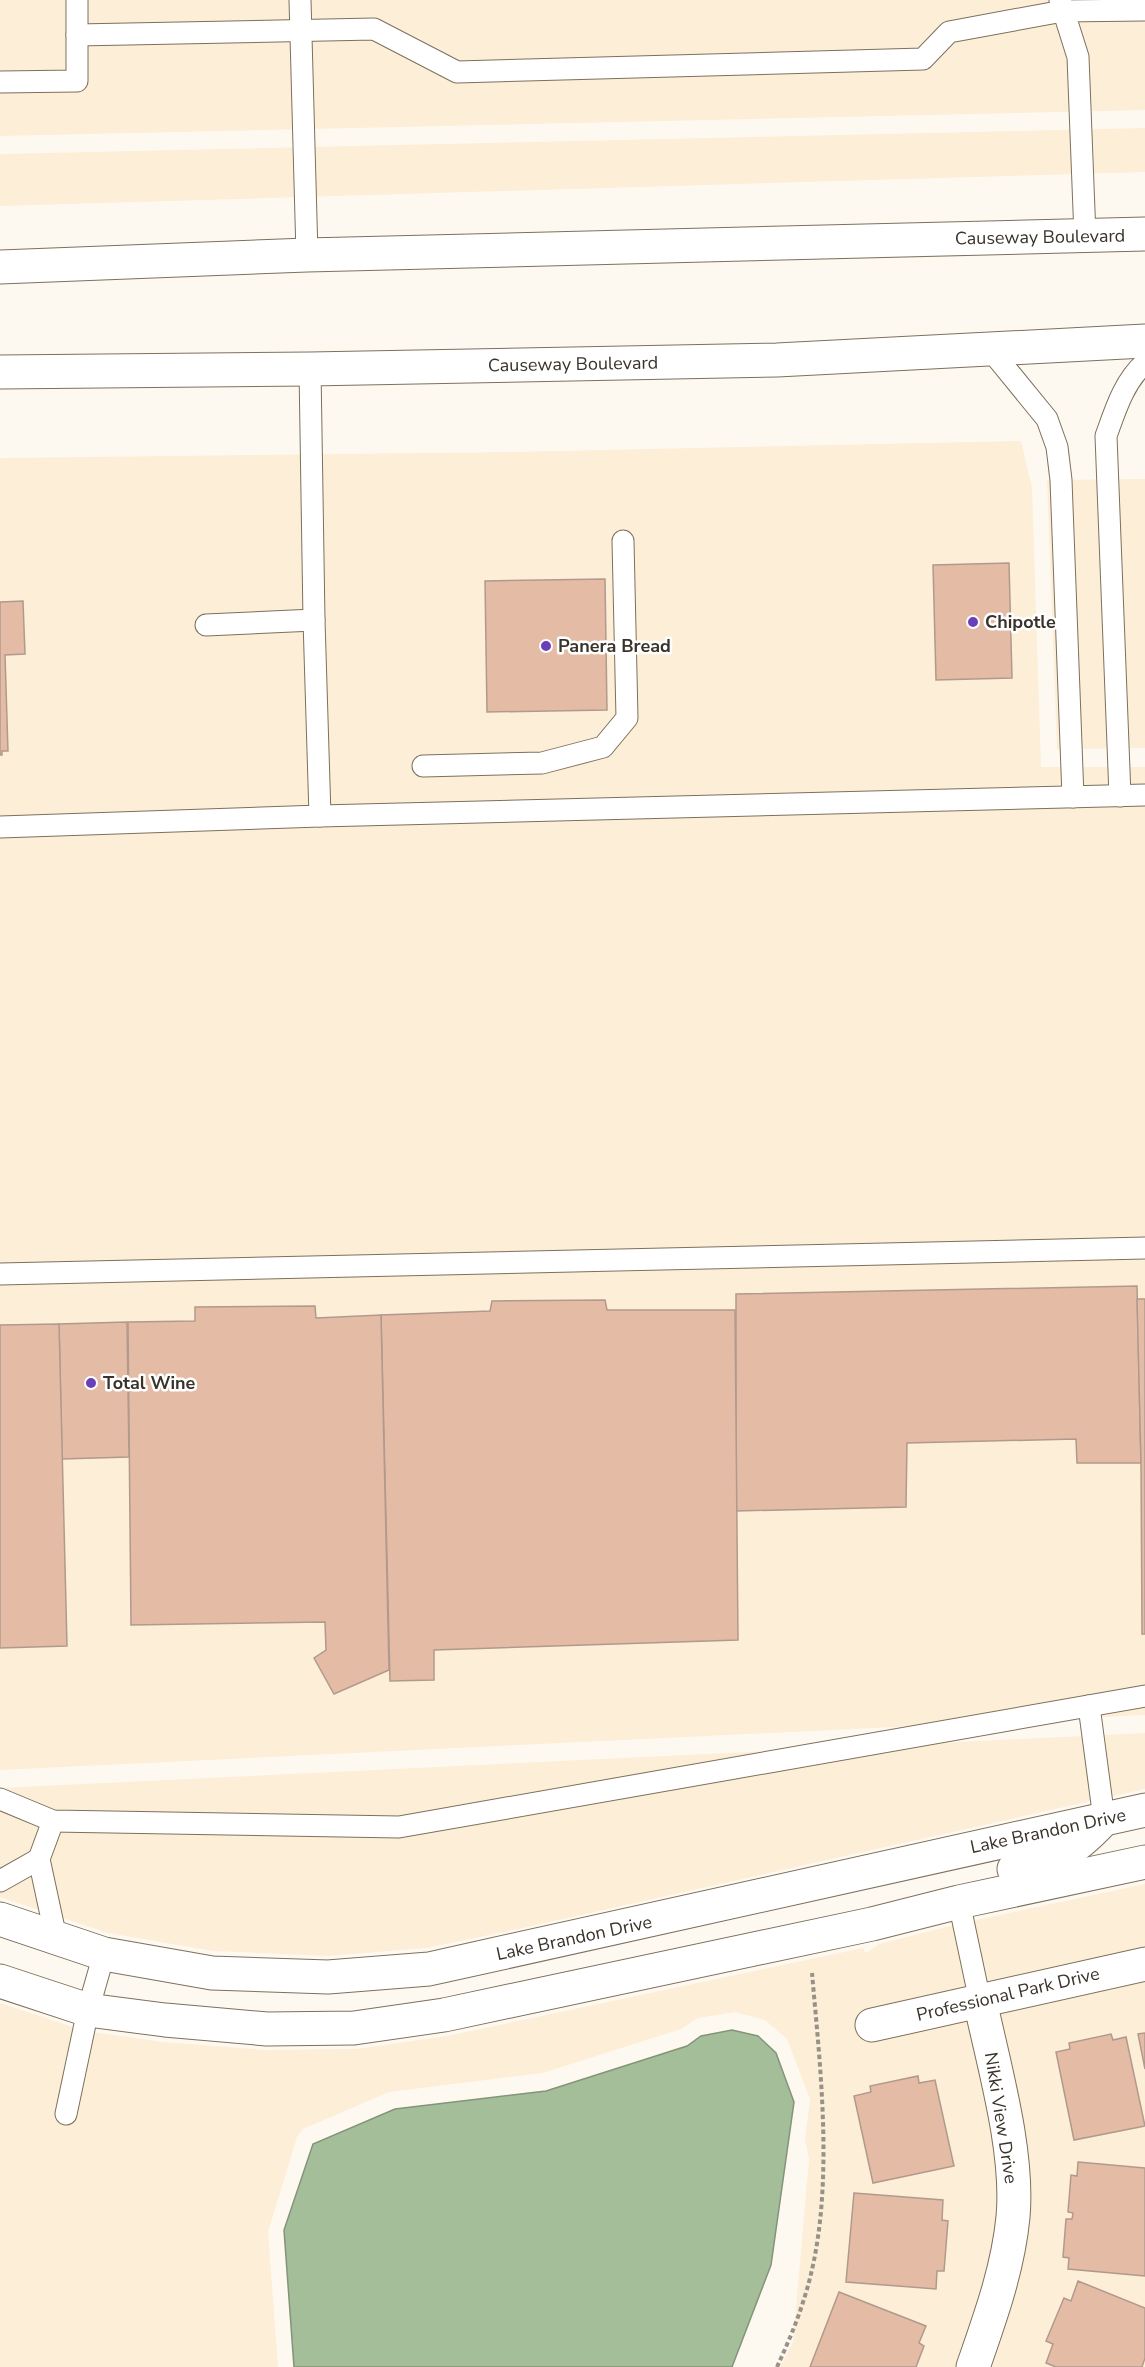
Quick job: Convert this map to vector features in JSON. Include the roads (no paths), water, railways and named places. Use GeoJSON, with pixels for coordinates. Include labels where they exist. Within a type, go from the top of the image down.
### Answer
{"type":"FeatureCollection","features":[{"type":"Feature","properties":{"kind":"street","name":"Causeway Boulevard"},"geometry":{"type":"LineString","coordinates":[[0,267],[307,255],[1145,234]]}},
{"type":"Feature","properties":{"kind":"street","name":"Causeway Boulevard"},"geometry":{"type":"LineString","coordinates":[[0,372],[777,360],[1145,341]]}},
{"type":"Feature","properties":{"kind":"street","name":"Lake Brandon Drive"},"geometry":{"type":"LineString","coordinates":[[0,1919],[104,1954],[212,1973],[328,1977],[429,1969],[1145,1810]]}},
{"type":"Feature","properties":{"kind":"street"},"geometry":{"type":"LineString","coordinates":[[872,1924],[916,1892],[1051,1860],[1080,1843],[1104,1819]]}},
{"type":"Feature","properties":{"kind":"street"},"geometry":{"type":"LineString","coordinates":[[0,1981],[88,2010],[165,2020],[267,2029],[354,2028],[444,2015],[872,1924],[958,1902],[1145,1862]]}},
{"type":"Feature","properties":{"kind":"street","name":"Professional Park Drive"},"geometry":{"type":"LineString","coordinates":[[872,2025],[1145,1964]]}},
{"type":"Feature","properties":{"kind":"street","name":"Nikki View Drive"},"geometry":{"type":"LineString","coordinates":[[973,2367],[1004,2272],[1014,2208],[1012,2161],[980,2001]]}},
{"type":"Feature","properties":{"kind":"lane"},"geometry":{"type":"LineString","coordinates":[[0,82],[77,81],[77,0]]}},
{"type":"Feature","properties":{"kind":"lane"},"geometry":{"type":"LineString","coordinates":[[300,0],[307,255]]}},
{"type":"Feature","properties":{"kind":"lane"},"geometry":{"type":"LineString","coordinates":[[77,35],[374,29],[457,72],[923,58],[949,32],[1061,5],[1145,10]]}},
{"type":"Feature","properties":{"kind":"lane"},"geometry":{"type":"LineString","coordinates":[[1061,5],[1078,57],[1085,236]]}},
{"type":"Feature","properties":{"kind":"lane"},"geometry":{"type":"LineString","coordinates":[[989,348],[1047,419],[1057,447],[1061,480],[1073,797]]}},
{"type":"Feature","properties":{"kind":"lane"},"geometry":{"type":"LineString","coordinates":[[1120,796],[1106,436],[1114,412],[1134,372],[1145,363]]}},
{"type":"Feature","properties":{"kind":"lane"},"geometry":{"type":"LineString","coordinates":[[310,369],[320,816]]}},
{"type":"Feature","properties":{"kind":"lane"},"geometry":{"type":"LineString","coordinates":[[423,766],[542,763],[603,747],[627,718],[623,541]]}},
{"type":"Feature","properties":{"kind":"lane"},"geometry":{"type":"LineString","coordinates":[[206,625],[314,620]]}},
{"type":"Feature","properties":{"kind":"lane"},"geometry":{"type":"LineString","coordinates":[[0,827],[320,816],[1145,795]]}},
{"type":"Feature","properties":{"kind":"lane"},"geometry":{"type":"LineString","coordinates":[[0,1274],[1145,1248]]}},
{"type":"Feature","properties":{"kind":"lane"},"geometry":{"type":"LineString","coordinates":[[0,1799],[53,1821],[399,1827],[1145,1696]]}},
{"type":"Feature","properties":{"kind":"lane"},"geometry":{"type":"LineString","coordinates":[[1089,1707],[1104,1819]]}},
{"type":"Feature","properties":{"kind":"lane"},"geometry":{"type":"LineString","coordinates":[[53,1821],[39,1858],[56,1938]]}},
{"type":"Feature","properties":{"kind":"lane"},"geometry":{"type":"LineString","coordinates":[[0,1881],[39,1858]]}},
{"type":"Feature","properties":{"kind":"lane","name":"Nikki View Drive"},"geometry":{"type":"LineString","coordinates":[[958,1902],[980,2001]]}},
{"type":"Feature","properties":{"kind":"lane"},"geometry":{"type":"LineString","coordinates":[[66,2114],[88,2010],[104,1954]]}},
{"type":"Feature","properties":{"kind":"place","name":"Chipotle"},"geometry":{"type":"Point","coordinates":[973,622]}},
{"type":"Feature","properties":{"kind":"place","name":"Panera Bread"},"geometry":{"type":"Point","coordinates":[546,646]}},
{"type":"Feature","properties":{"kind":"place","name":"Total Wine"},"geometry":{"type":"Point","coordinates":[91,1383]}}]}
